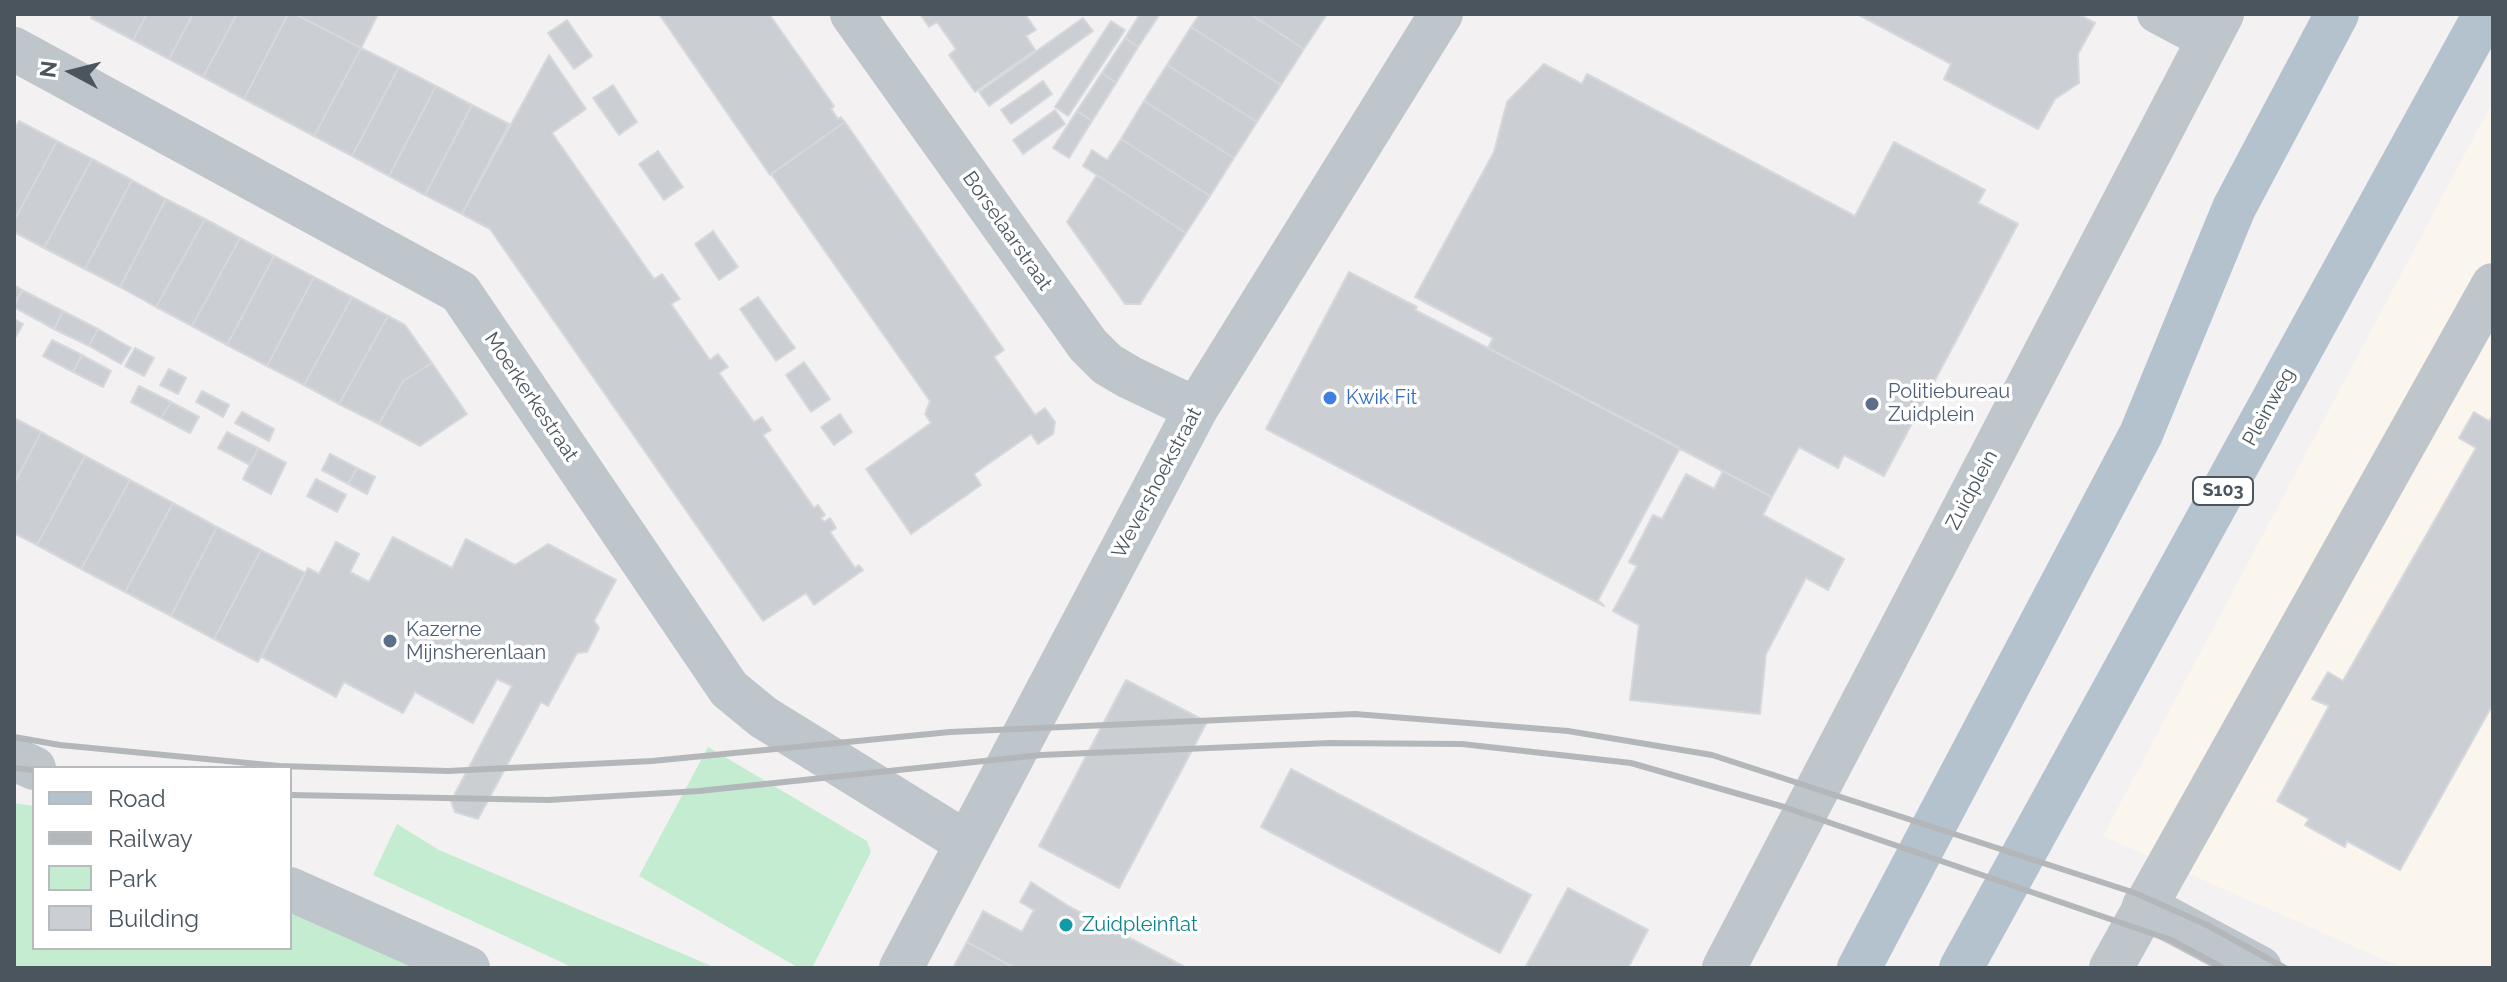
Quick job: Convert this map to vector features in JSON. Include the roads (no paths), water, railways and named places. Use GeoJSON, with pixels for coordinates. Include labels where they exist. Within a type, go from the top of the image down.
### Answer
{"type":"FeatureCollection","features":[{"type":"Feature","properties":{"kind":"main road"},"geometry":{"type":"LineString","coordinates":[[1859,968],[2141,434],[2234,208],[2337,14]]}},
{"type":"Feature","properties":{"kind":"main road","name":"Pleinweg"},"geometry":{"type":"LineString","coordinates":[[1961,968],[2485,14]]}},
{"type":"Feature","properties":{"kind":"street","name":"Borselaarstraat"},"geometry":{"type":"LineString","coordinates":[[852,14],[1088,345],[1107,364],[1196,409]]}},
{"type":"Feature","properties":{"kind":"street","name":"Wevershoekstraat"},"geometry":{"type":"LineString","coordinates":[[901,968],[1196,409],[1441,14]]}},
{"type":"Feature","properties":{"kind":"street"},"geometry":{"type":"LineString","coordinates":[[2156,14],[2214,28]]}},
{"type":"Feature","properties":{"kind":"street","name":"Zuidplein"},"geometry":{"type":"LineString","coordinates":[[1724,968],[2214,28]]}},
{"type":"Feature","properties":{"kind":"street","name":"Moerkerkestraat"},"geometry":{"type":"LineString","coordinates":[[14,49],[460,292],[729,689],[763,717],[965,842]]}},
{"type":"Feature","properties":{"kind":"street"},"geometry":{"type":"LineString","coordinates":[[2111,968],[2493,285]]}},
{"type":"Feature","properties":{"kind":"street"},"geometry":{"type":"LineString","coordinates":[[292,890],[468,968]]}},
{"type":"Feature","properties":{"kind":"street"},"geometry":{"type":"LineString","coordinates":[[2144,906],[2260,968]]}},
{"type":"Feature","properties":{"kind":"railway"},"geometry":{"type":"LineString","coordinates":[[292,766],[448,771],[652,761],[950,732],[1355,714],[1568,731],[1712,755],[2135,893],[2207,925],[2285,968]]}},
{"type":"Feature","properties":{"kind":"railway"},"geometry":{"type":"LineString","coordinates":[[14,737],[60,745],[279,766]]}},
{"type":"Feature","properties":{"kind":"railway"},"geometry":{"type":"LineString","coordinates":[[292,795],[548,800],[699,791],[1041,755],[1330,743],[1462,744],[1631,763],[1784,807],[2171,940],[2223,968]]}},
{"type":"Feature","properties":{"kind":"railway"},"geometry":{"type":"LineString","coordinates":[[14,768],[32,770]]}},
{"type":"Feature","properties":{"kind":"place","name":"Kwik Fit"},"geometry":{"type":"Point","coordinates":[1330,398]}},
{"type":"Feature","properties":{"kind":"place","name":"Politiebureau Zuidplein"},"geometry":{"type":"Point","coordinates":[1872,404]}},
{"type":"Feature","properties":{"kind":"place","name":"Kazerne Mijnsherenlaan"},"geometry":{"type":"Point","coordinates":[390,641]}},
{"type":"Feature","properties":{"kind":"place","name":"Zuidpleinflat"},"geometry":{"type":"Point","coordinates":[1066,925]}}]}
